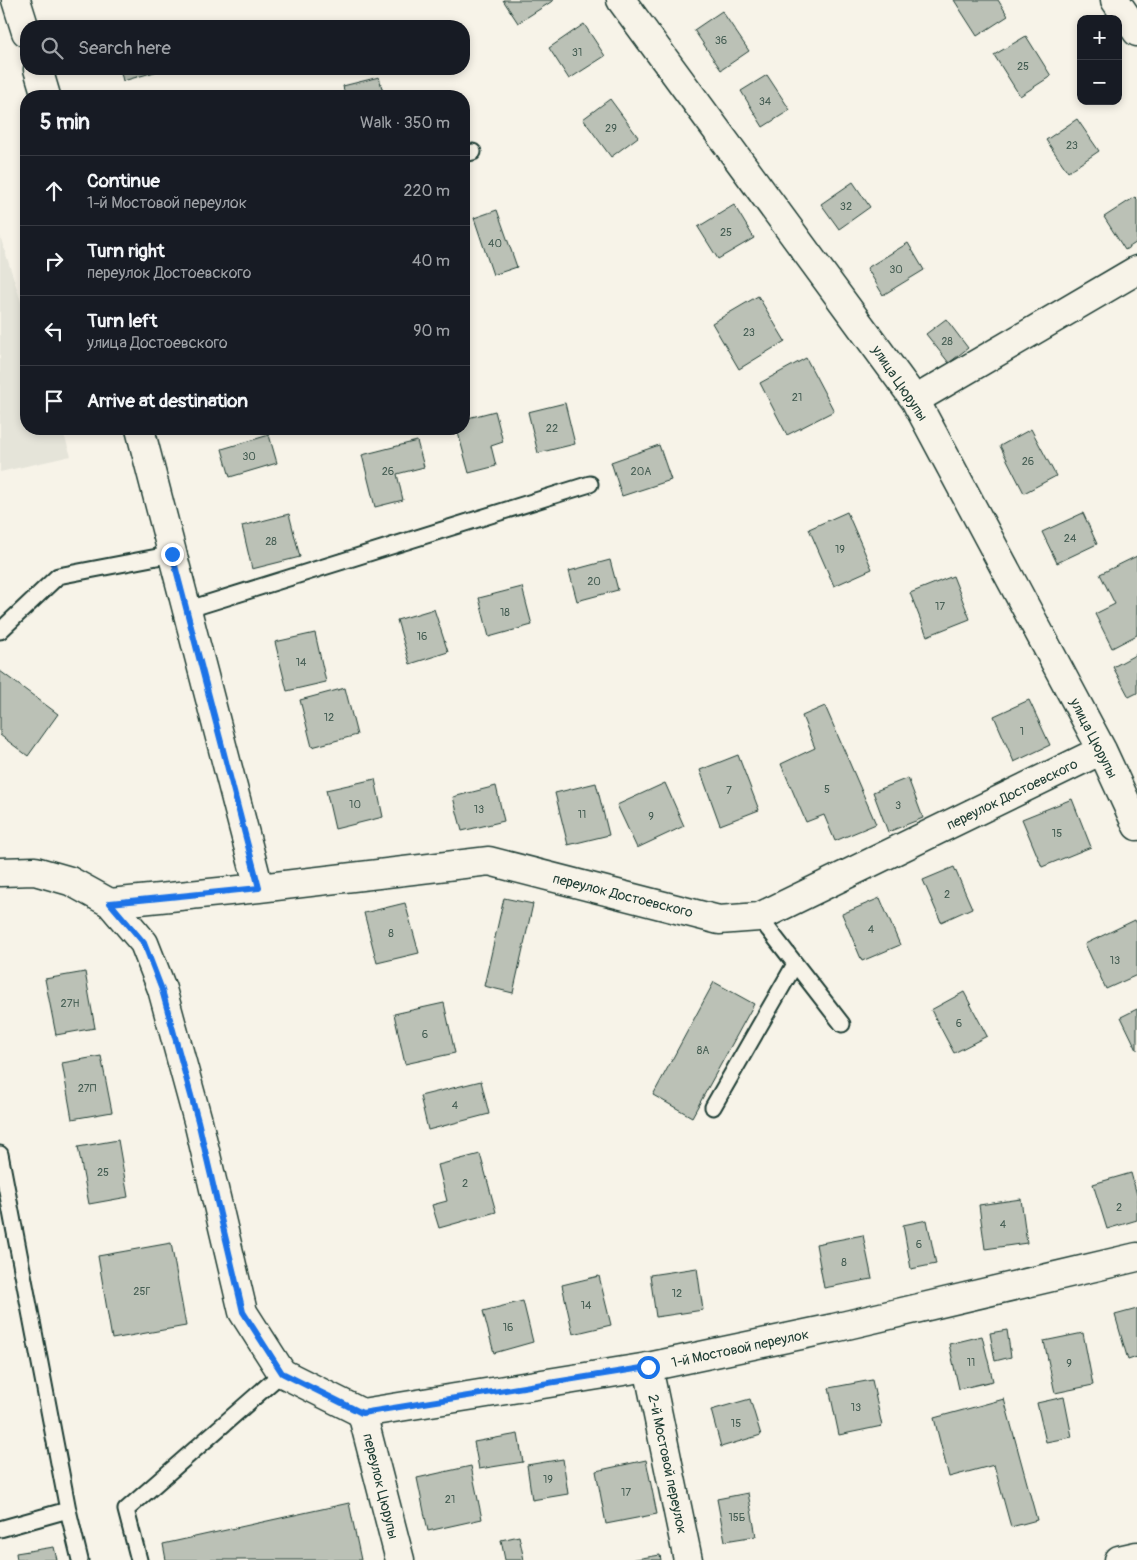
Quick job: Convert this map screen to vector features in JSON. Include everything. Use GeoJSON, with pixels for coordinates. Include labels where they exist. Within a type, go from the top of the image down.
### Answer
{"type":"FeatureCollection","features":[{"type":"Feature","properties":{"kind":"street"},"geometry":{"type":"LineString","coordinates":[[16,0],[22,20]]}},
{"type":"Feature","properties":{"kind":"street","name":"улица Цюрупы"},"geometry":{"type":"LineString","coordinates":[[621,0],[915,400],[1102,750],[1137,826]]}},
{"type":"Feature","properties":{"kind":"street"},"geometry":{"type":"LineString","coordinates":[[1115,0],[1137,32]]}},
{"type":"Feature","properties":{"kind":"street"},"geometry":{"type":"LineString","coordinates":[[40,75],[44,90]]}},
{"type":"Feature","properties":{"kind":"street"},"geometry":{"type":"LineString","coordinates":[[915,400],[1137,270]]}},
{"type":"Feature","properties":{"kind":"street"},"geometry":{"type":"LineString","coordinates":[[142,435],[259,888]]}},
{"type":"Feature","properties":{"kind":"street","name":"переулок Достоевского"},"geometry":{"type":"LineString","coordinates":[[110,903],[259,888],[489,861],[718,920],[759,917],[1102,750]]}},
{"type":"Feature","properties":{"kind":"street"},"geometry":{"type":"LineString","coordinates":[[0,872],[35,871],[70,881],[110,903],[144,943],[162,990],[198,1121],[243,1312],[282,1373],[362,1413]]}},
{"type":"Feature","properties":{"kind":"street","name":"1-й Мостовой переулок"},"geometry":{"type":"LineString","coordinates":[[362,1413],[648,1367],[844,1326],[1137,1257]]}},
{"type":"Feature","properties":{"kind":"street","name":"2-й Мостовой переулок"},"geometry":{"type":"LineString","coordinates":[[648,1367],[688,1560]]}},
{"type":"Feature","properties":{"kind":"street","name":"переулок Цюрупы"},"geometry":{"type":"LineString","coordinates":[[362,1413],[400,1560]]}},
{"type":"Feature","properties":{"kind":"street"},"geometry":{"type":"LineString","coordinates":[[1119,1560],[1137,1556]]}},
{"type":"Feature","properties":{"kind":"lane"},"geometry":{"type":"LineString","coordinates":[[186,610],[590,484]]}},
{"type":"Feature","properties":{"kind":"lane"},"geometry":{"type":"LineString","coordinates":[[0,631],[58,576],[172,554]]}},
{"type":"Feature","properties":{"kind":"lane"},"geometry":{"type":"LineString","coordinates":[[759,917],[842,1024]]}},
{"type":"Feature","properties":{"kind":"lane"},"geometry":{"type":"LineString","coordinates":[[713,1107],[795,964]]}},
{"type":"Feature","properties":{"kind":"lane"},"geometry":{"type":"LineString","coordinates":[[0,1154],[68,1510],[80,1560]]}},
{"type":"Feature","properties":{"kind":"lane"},"geometry":{"type":"LineString","coordinates":[[139,1560],[126,1510],[282,1373]]}},
{"type":"Feature","properties":{"kind":"lane"},"geometry":{"type":"LineString","coordinates":[[0,1530],[68,1510]]}},
{"type":"Feature","properties":{"kind":"shaded area"},"geometry":{"type":"Polygon","coordinates":[[[0,236],[20,298],[20,435],[64,435],[71,456],[0,472],[0,236]]]}},
{"type":"Feature","properties":{"kind":"building"},"geometry":{"type":"Polygon","coordinates":[[[503,0],[554,0],[518,23],[503,0]]]}},
{"type":"Feature","properties":{"kind":"building"},"geometry":{"type":"Polygon","coordinates":[[[954,0],[998,0],[1008,16],[977,36],[954,0]]]}},
{"type":"Feature","properties":{"kind":"building"},"geometry":{"type":"Polygon","coordinates":[[[722,11],[749,51],[721,70],[694,30],[722,11]]]}},
{"type":"Feature","properties":{"kind":"building"},"geometry":{"type":"Polygon","coordinates":[[[584,24],[605,56],[569,79],[549,48],[584,24]]]}},
{"type":"Feature","properties":{"kind":"building"},"geometry":{"type":"Polygon","coordinates":[[[1026,36],[1051,76],[1020,96],[994,55],[1026,36]]]}},
{"type":"Feature","properties":{"kind":"building"},"geometry":{"type":"Polygon","coordinates":[[[122,75],[144,75],[123,81],[122,75]]]}},
{"type":"Feature","properties":{"kind":"building"},"geometry":{"type":"Polygon","coordinates":[[[767,75],[790,110],[763,127],[741,91],[767,75]]]}},
{"type":"Feature","properties":{"kind":"building"},"geometry":{"type":"Polygon","coordinates":[[[379,77],[382,90],[344,90],[343,86],[379,77]]]}},
{"type":"Feature","properties":{"kind":"building"},"geometry":{"type":"Polygon","coordinates":[[[610,99],[638,137],[611,157],[583,119],[610,99]]]}},
{"type":"Feature","properties":{"kind":"building"},"geometry":{"type":"Polygon","coordinates":[[[1077,119],[1099,151],[1068,172],[1046,140],[1077,119]]]}},
{"type":"Feature","properties":{"kind":"building"},"geometry":{"type":"Polygon","coordinates":[[[853,182],[870,207],[839,229],[821,204],[853,182]]]}},
{"type":"Feature","properties":{"kind":"building"},"geometry":{"type":"Polygon","coordinates":[[[1135,197],[1137,199],[1137,242],[1125,250],[1104,217],[1135,197]]]}},
{"type":"Feature","properties":{"kind":"building"},"geometry":{"type":"Polygon","coordinates":[[[734,205],[754,238],[718,259],[698,227],[734,205]]]}},
{"type":"Feature","properties":{"kind":"building"},"geometry":{"type":"Polygon","coordinates":[[[497,210],[517,267],[493,275],[474,218],[497,210]]]}},
{"type":"Feature","properties":{"kind":"building"},"geometry":{"type":"Polygon","coordinates":[[[908,243],[924,270],[883,295],[867,268],[908,243]]]}},
{"type":"Feature","properties":{"kind":"building"},"geometry":{"type":"Polygon","coordinates":[[[758,296],[785,341],[739,369],[712,323],[758,296]]]}},
{"type":"Feature","properties":{"kind":"building"},"geometry":{"type":"Polygon","coordinates":[[[946,319],[968,348],[949,363],[926,334],[946,319]]]}},
{"type":"Feature","properties":{"kind":"building"},"geometry":{"type":"Polygon","coordinates":[[[806,358],[834,411],[787,435],[760,383],[806,358]]]}},
{"type":"Feature","properties":{"kind":"building"},"geometry":{"type":"Polygon","coordinates":[[[565,403],[575,444],[538,453],[528,412],[565,403]]]}},
{"type":"Feature","properties":{"kind":"building"},"geometry":{"type":"Polygon","coordinates":[[[495,411],[503,442],[491,446],[496,466],[469,473],[459,435],[470,435],[470,417],[495,411]]]}},
{"type":"Feature","properties":{"kind":"building"},"geometry":{"type":"Polygon","coordinates":[[[1031,429],[1056,476],[1024,493],[1000,446],[1031,429]]]}},
{"type":"Feature","properties":{"kind":"building"},"geometry":{"type":"Polygon","coordinates":[[[269,435],[277,463],[230,477],[222,449],[269,435]]]}},
{"type":"Feature","properties":{"kind":"building"},"geometry":{"type":"Polygon","coordinates":[[[417,441],[424,467],[397,474],[403,500],[375,507],[362,455],[417,441]]]}},
{"type":"Feature","properties":{"kind":"building"},"geometry":{"type":"Polygon","coordinates":[[[659,445],[671,480],[622,496],[611,462],[659,445]]]}},
{"type":"Feature","properties":{"kind":"building"},"geometry":{"type":"Polygon","coordinates":[[[847,512],[872,569],[834,586],[809,529],[847,512]]]}},
{"type":"Feature","properties":{"kind":"building"},"geometry":{"type":"Polygon","coordinates":[[[1083,513],[1097,544],[1057,563],[1042,532],[1083,513]]]}},
{"type":"Feature","properties":{"kind":"building"},"geometry":{"type":"Polygon","coordinates":[[[289,514],[300,557],[252,569],[242,526],[289,514]]]}},
{"type":"Feature","properties":{"kind":"building"},"geometry":{"type":"Polygon","coordinates":[[[1137,556],[1137,635],[1112,648],[1095,614],[1115,604],[1100,574],[1137,556]]]}},
{"type":"Feature","properties":{"kind":"building"},"geometry":{"type":"Polygon","coordinates":[[[610,560],[618,590],[577,601],[569,571],[610,560]]]}},
{"type":"Feature","properties":{"kind":"building"},"geometry":{"type":"Polygon","coordinates":[[[953,576],[970,619],[927,636],[910,593],[953,576]]]}},
{"type":"Feature","properties":{"kind":"building"},"geometry":{"type":"Polygon","coordinates":[[[522,587],[532,625],[489,637],[479,598],[522,587]]]}},
{"type":"Feature","properties":{"kind":"building"},"geometry":{"type":"Polygon","coordinates":[[[434,609],[448,652],[410,664],[397,620],[434,609]]]}},
{"type":"Feature","properties":{"kind":"building"},"geometry":{"type":"Polygon","coordinates":[[[315,633],[326,682],[287,691],[275,642],[315,633]]]}},
{"type":"Feature","properties":{"kind":"building"},"geometry":{"type":"Polygon","coordinates":[[[1137,654],[1137,693],[1129,697],[1113,667],[1137,654]]]}},
{"type":"Feature","properties":{"kind":"building"},"geometry":{"type":"Polygon","coordinates":[[[0,671],[58,714],[28,756],[0,735],[0,671]]]}},
{"type":"Feature","properties":{"kind":"building"},"geometry":{"type":"Polygon","coordinates":[[[345,688],[357,735],[312,747],[300,700],[345,688]]]}},
{"type":"Feature","properties":{"kind":"building"},"geometry":{"type":"Polygon","coordinates":[[[1029,700],[1050,745],[1014,762],[994,716],[1029,700]]]}},
{"type":"Feature","properties":{"kind":"building"},"geometry":{"type":"Polygon","coordinates":[[[825,706],[876,824],[835,841],[824,815],[806,822],[781,764],[815,748],[802,716],[825,706]]]}},
{"type":"Feature","properties":{"kind":"building"},"geometry":{"type":"Polygon","coordinates":[[[738,755],[759,810],[720,825],[700,770],[738,755]]]}},
{"type":"Feature","properties":{"kind":"building"},"geometry":{"type":"Polygon","coordinates":[[[908,778],[923,818],[888,832],[873,792],[908,778]]]}},
{"type":"Feature","properties":{"kind":"building"},"geometry":{"type":"Polygon","coordinates":[[[375,779],[383,817],[335,829],[326,790],[375,779]]]}},
{"type":"Feature","properties":{"kind":"building"},"geometry":{"type":"Polygon","coordinates":[[[596,783],[609,835],[568,845],[555,793],[596,783]]]}},
{"type":"Feature","properties":{"kind":"building"},"geometry":{"type":"Polygon","coordinates":[[[665,783],[684,826],[637,848],[617,805],[665,783]]]}},
{"type":"Feature","properties":{"kind":"building"},"geometry":{"type":"Polygon","coordinates":[[[496,786],[504,821],[462,831],[453,797],[496,786]]]}},
{"type":"Feature","properties":{"kind":"building"},"geometry":{"type":"Polygon","coordinates":[[[1072,799],[1091,847],[1042,867],[1022,819],[1072,799]]]}},
{"type":"Feature","properties":{"kind":"building"},"geometry":{"type":"Polygon","coordinates":[[[954,867],[972,908],[941,922],[923,880],[954,867]]]}},
{"type":"Feature","properties":{"kind":"building"},"geometry":{"type":"Polygon","coordinates":[[[504,898],[533,904],[513,993],[484,986],[504,898]]]}},
{"type":"Feature","properties":{"kind":"building"},"geometry":{"type":"Polygon","coordinates":[[[880,898],[900,945],[862,961],[842,914],[880,898]]]}},
{"type":"Feature","properties":{"kind":"building"},"geometry":{"type":"Polygon","coordinates":[[[405,903],[419,953],[377,963],[364,913],[405,903]]]}},
{"type":"Feature","properties":{"kind":"building"},"geometry":{"type":"Polygon","coordinates":[[[1135,920],[1137,924],[1137,975],[1106,989],[1085,944],[1135,920]]]}},
{"type":"Feature","properties":{"kind":"building"},"geometry":{"type":"Polygon","coordinates":[[[85,972],[95,1028],[56,1035],[45,979],[85,972]]]}},
{"type":"Feature","properties":{"kind":"building"},"geometry":{"type":"Polygon","coordinates":[[[714,982],[754,1004],[692,1117],[653,1095],[714,982]]]}},
{"type":"Feature","properties":{"kind":"building"},"geometry":{"type":"Polygon","coordinates":[[[964,992],[987,1036],[954,1053],[931,1010],[964,992]]]}},
{"type":"Feature","properties":{"kind":"building"},"geometry":{"type":"Polygon","coordinates":[[[444,1003],[455,1053],[405,1064],[394,1014],[444,1003]]]}},
{"type":"Feature","properties":{"kind":"building"},"geometry":{"type":"Polygon","coordinates":[[[1137,1009],[1137,1050],[1121,1017],[1137,1009]]]}},
{"type":"Feature","properties":{"kind":"building"},"geometry":{"type":"Polygon","coordinates":[[[101,1056],[112,1112],[72,1119],[62,1063],[101,1056]]]}},
{"type":"Feature","properties":{"kind":"building"},"geometry":{"type":"Polygon","coordinates":[[[481,1081],[489,1114],[428,1130],[420,1096],[481,1081]]]}},
{"type":"Feature","properties":{"kind":"building"},"geometry":{"type":"Polygon","coordinates":[[[118,1140],[128,1197],[89,1204],[78,1147],[118,1140]]]}},
{"type":"Feature","properties":{"kind":"building"},"geometry":{"type":"Polygon","coordinates":[[[480,1154],[496,1212],[439,1228],[432,1205],[447,1201],[438,1165],[480,1154]]]}},
{"type":"Feature","properties":{"kind":"building"},"geometry":{"type":"Polygon","coordinates":[[[1131,1173],[1137,1195],[1137,1220],[1107,1229],[1093,1184],[1131,1173]]]}},
{"type":"Feature","properties":{"kind":"building"},"geometry":{"type":"Polygon","coordinates":[[[1021,1199],[1027,1243],[985,1249],[979,1205],[1021,1199]]]}},
{"type":"Feature","properties":{"kind":"building"},"geometry":{"type":"Polygon","coordinates":[[[927,1220],[936,1264],[911,1269],[903,1225],[927,1220]]]}},
{"type":"Feature","properties":{"kind":"building"},"geometry":{"type":"Polygon","coordinates":[[[863,1235],[872,1279],[824,1288],[816,1244],[863,1235]]]}},
{"type":"Feature","properties":{"kind":"building"},"geometry":{"type":"Polygon","coordinates":[[[171,1243],[186,1326],[112,1339],[98,1256],[171,1243]]]}},
{"type":"Feature","properties":{"kind":"building"},"geometry":{"type":"Polygon","coordinates":[[[697,1268],[703,1310],[656,1317],[650,1275],[697,1268]]]}},
{"type":"Feature","properties":{"kind":"building"},"geometry":{"type":"Polygon","coordinates":[[[599,1276],[611,1325],[573,1334],[562,1285],[599,1276]]]}},
{"type":"Feature","properties":{"kind":"building"},"geometry":{"type":"Polygon","coordinates":[[[523,1301],[533,1342],[494,1353],[483,1311],[523,1301]]]}},
{"type":"Feature","properties":{"kind":"building"},"geometry":{"type":"Polygon","coordinates":[[[1137,1309],[1137,1357],[1128,1360],[1115,1315],[1137,1309]]]}},
{"type":"Feature","properties":{"kind":"building"},"geometry":{"type":"Polygon","coordinates":[[[1007,1330],[1011,1357],[995,1361],[990,1333],[1007,1330]]]}},
{"type":"Feature","properties":{"kind":"building"},"geometry":{"type":"Polygon","coordinates":[[[1083,1333],[1093,1385],[1055,1393],[1044,1341],[1083,1333]]]}},
{"type":"Feature","properties":{"kind":"building"},"geometry":{"type":"Polygon","coordinates":[[[982,1336],[993,1381],[959,1389],[949,1344],[982,1336]]]}},
{"type":"Feature","properties":{"kind":"building"},"geometry":{"type":"Polygon","coordinates":[[[872,1380],[882,1426],[839,1435],[829,1388],[872,1380]]]}},
{"type":"Feature","properties":{"kind":"building"},"geometry":{"type":"Polygon","coordinates":[[[1064,1397],[1072,1437],[1046,1442],[1037,1403],[1064,1397]]]}},
{"type":"Feature","properties":{"kind":"building"},"geometry":{"type":"Polygon","coordinates":[[[750,1399],[761,1435],[721,1447],[711,1410],[750,1399]]]}},
{"type":"Feature","properties":{"kind":"building"},"geometry":{"type":"Polygon","coordinates":[[[1004,1399],[1037,1520],[1011,1527],[994,1465],[949,1477],[934,1418],[1004,1399]]]}},
{"type":"Feature","properties":{"kind":"building"},"geometry":{"type":"Polygon","coordinates":[[[518,1434],[523,1462],[479,1469],[474,1442],[518,1434]]]}},
{"type":"Feature","properties":{"kind":"building"},"geometry":{"type":"Polygon","coordinates":[[[563,1459],[568,1494],[532,1500],[527,1465],[563,1459]]]}},
{"type":"Feature","properties":{"kind":"building"},"geometry":{"type":"Polygon","coordinates":[[[646,1460],[657,1514],[606,1524],[596,1471],[646,1460]]]}},
{"type":"Feature","properties":{"kind":"building"},"geometry":{"type":"Polygon","coordinates":[[[471,1466],[482,1519],[428,1531],[417,1478],[471,1466]]]}},
{"type":"Feature","properties":{"kind":"building"},"geometry":{"type":"Polygon","coordinates":[[[748,1493],[756,1536],[725,1541],[717,1499],[748,1493]]]}},
{"type":"Feature","properties":{"kind":"building"},"geometry":{"type":"Polygon","coordinates":[[[349,1503],[361,1560],[166,1560],[163,1544],[349,1503]]]}},
{"type":"Feature","properties":{"kind":"building"},"geometry":{"type":"Polygon","coordinates":[[[519,1536],[524,1560],[505,1560],[501,1540],[519,1536]]]}},
{"type":"Feature","properties":{"kind":"building"},"geometry":{"type":"Polygon","coordinates":[[[54,1547],[57,1560],[17,1560],[16,1553],[54,1547]]]}},
{"type":"Feature","properties":{"kind":"building"},"geometry":{"type":"Polygon","coordinates":[[[660,1555],[661,1560],[630,1560],[660,1555]]]}},
{"type":"Feature","properties":{"kind":"route"},"geometry":{"type":"LineString","coordinates":[[172,554],[259,888],[110,903],[144,943],[162,990],[198,1121],[243,1312],[282,1373],[362,1413],[648,1367]]}}]}
